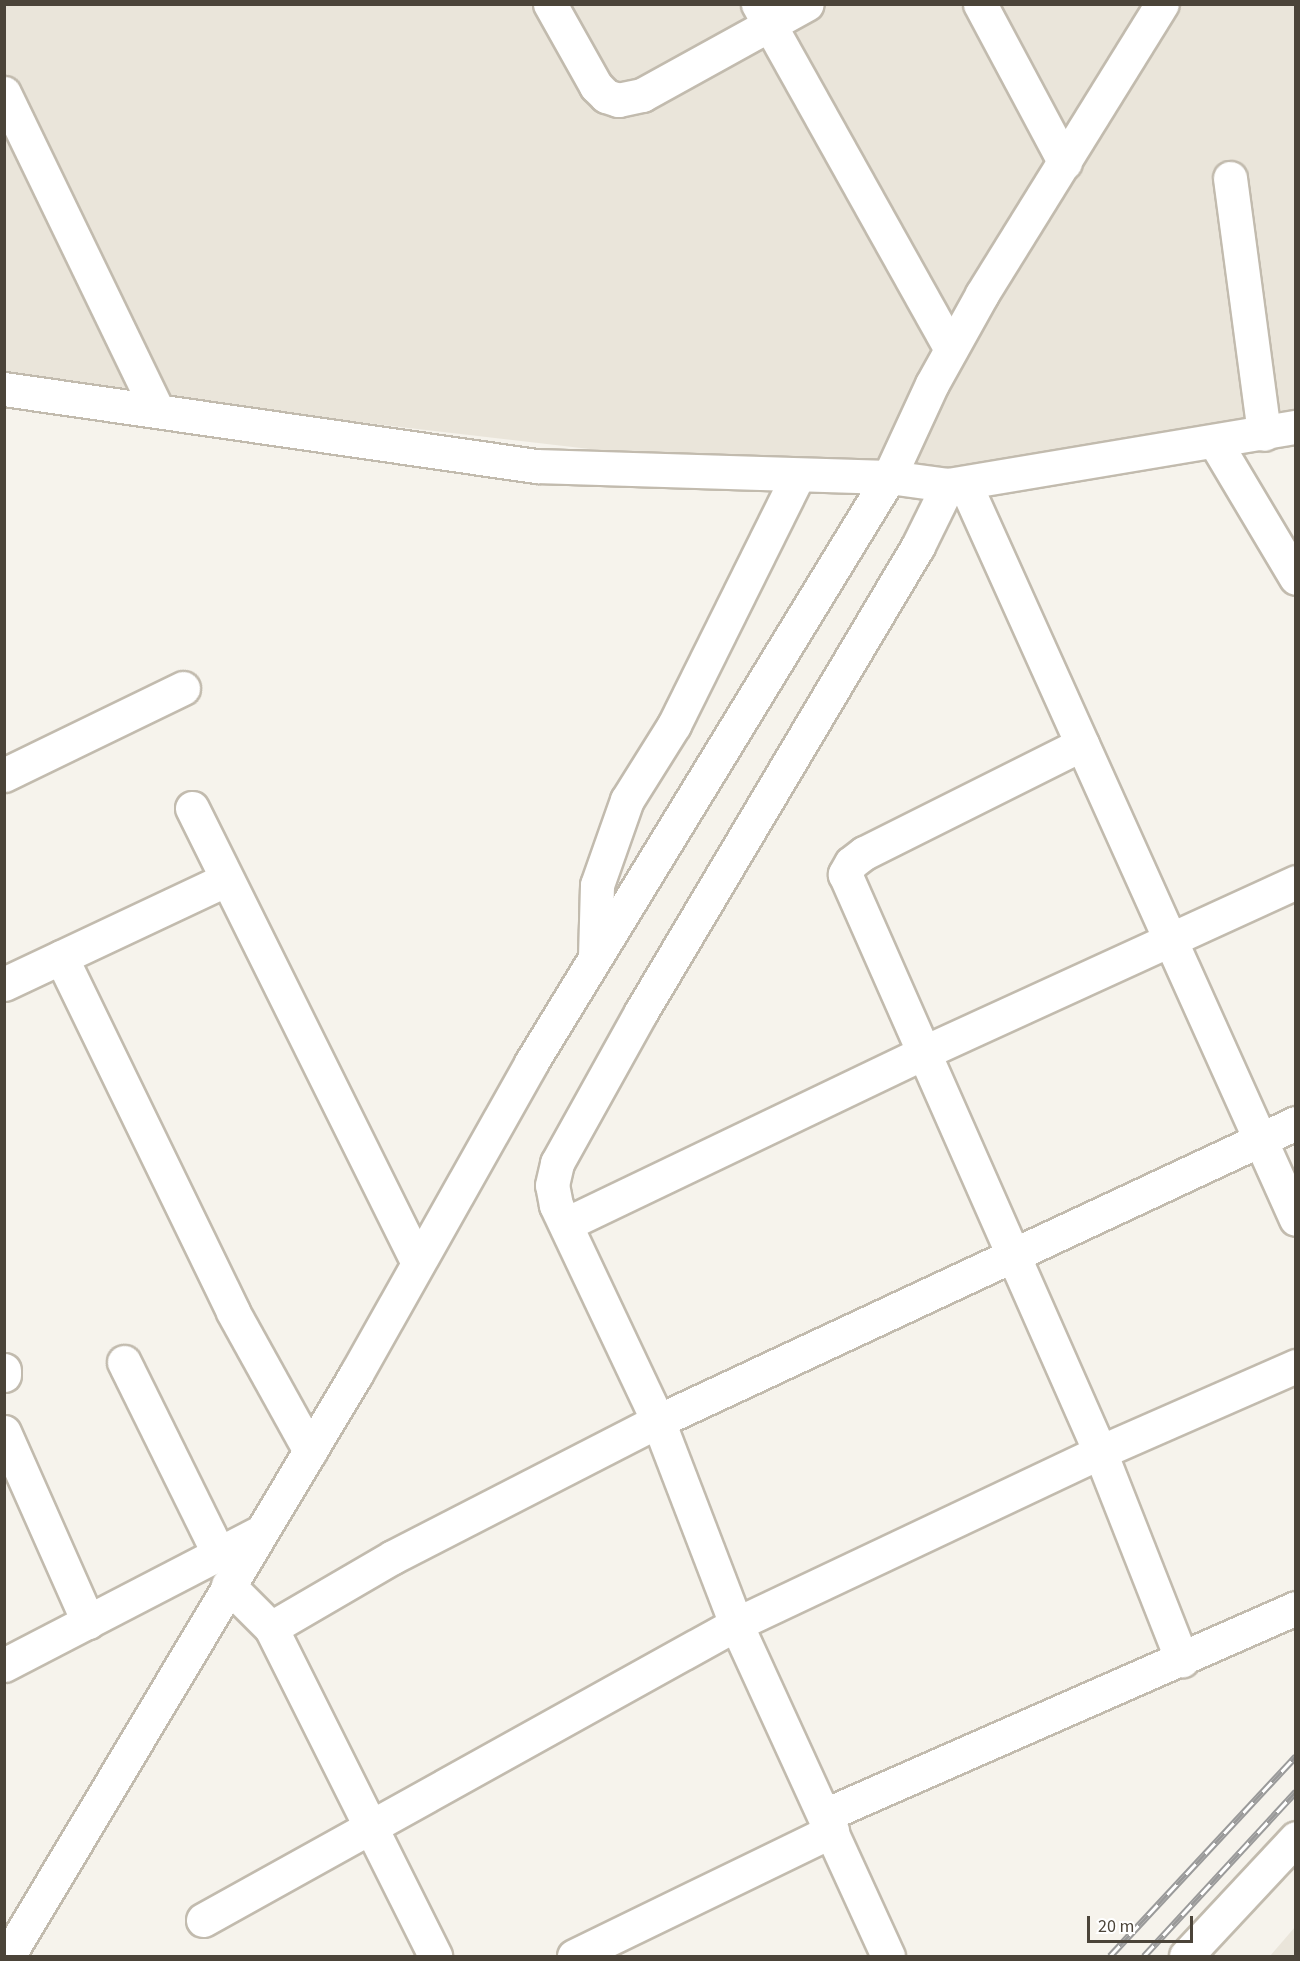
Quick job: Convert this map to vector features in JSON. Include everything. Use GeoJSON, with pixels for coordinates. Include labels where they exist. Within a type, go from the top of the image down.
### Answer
{"type":"FeatureCollection","features":[{"type":"Feature","properties":{"kind":"street"},"geometry":{"type":"LineString","coordinates":[[550,4],[596,86],[606,96],[618,100],[642,95],[764,16],[807,4]]}},
{"type":"Feature","properties":{"kind":"street"},"geometry":{"type":"LineString","coordinates":[[980,4],[1065,163]]}},
{"type":"Feature","properties":{"kind":"street"},"geometry":{"type":"LineString","coordinates":[[888,1956],[736,1624],[658,1421],[566,1224],[552,1185],[557,1163],[641,1012],[918,546],[926,482],[951,349],[1162,4]]}},
{"type":"Feature","properties":{"kind":"street"},"geometry":{"type":"LineString","coordinates":[[764,16],[951,349]]}},
{"type":"Feature","properties":{"kind":"street"},"geometry":{"type":"LineString","coordinates":[[4,93],[157,410]]}},
{"type":"Feature","properties":{"kind":"street"},"geometry":{"type":"LineString","coordinates":[[4,388],[536,466],[926,482],[1215,442],[1280,430],[1230,178]]}},
{"type":"Feature","properties":{"kind":"street"},"geometry":{"type":"LineString","coordinates":[[1215,442],[1296,578]]}},
{"type":"Feature","properties":{"kind":"street"},"geometry":{"type":"LineString","coordinates":[[595,959],[597,885],[627,800],[674,725],[798,475]]}},
{"type":"Feature","properties":{"kind":"street"},"geometry":{"type":"LineString","coordinates":[[926,482],[1082,744],[1296,1220]]}},
{"type":"Feature","properties":{"kind":"street"},"geometry":{"type":"LineString","coordinates":[[8,1956],[233,1589],[261,1532],[310,1451],[531,1063],[595,959],[926,482]]}},
{"type":"Feature","properties":{"kind":"street"},"geometry":{"type":"LineString","coordinates":[[4,775],[183,688]]}},
{"type":"Feature","properties":{"kind":"street"},"geometry":{"type":"LineString","coordinates":[[1082,744],[864,853],[848,867],[849,889],[925,1052],[1011,1256],[1100,1452],[1182,1660]]}},
{"type":"Feature","properties":{"kind":"street"},"geometry":{"type":"LineString","coordinates":[[192,808],[418,1263]]}},
{"type":"Feature","properties":{"kind":"street"},"geometry":{"type":"LineString","coordinates":[[4,984],[227,879]]}},
{"type":"Feature","properties":{"kind":"street"},"geometry":{"type":"LineString","coordinates":[[566,1224],[925,1052],[1296,882]]}},
{"type":"Feature","properties":{"kind":"street"},"geometry":{"type":"LineString","coordinates":[[61,957],[233,1312],[310,1451]]}},
{"type":"Feature","properties":{"kind":"street"},"geometry":{"type":"LineString","coordinates":[[266,1622],[658,1421],[1296,1123]]}},
{"type":"Feature","properties":{"kind":"street"},"geometry":{"type":"LineString","coordinates":[[124,1362],[219,1554]]}},
{"type":"Feature","properties":{"kind":"street"},"geometry":{"type":"LineString","coordinates":[[202,1920],[736,1624],[1100,1452],[1296,1366]]}},
{"type":"Feature","properties":{"kind":"street"},"geometry":{"type":"LineString","coordinates":[[4,1432],[88,1622]]}},
{"type":"Feature","properties":{"kind":"street"},"geometry":{"type":"LineString","coordinates":[[4,1665],[261,1532]]}},
{"type":"Feature","properties":{"kind":"street"},"geometry":{"type":"LineString","coordinates":[[233,1589],[266,1622],[372,1824],[435,1956]]}},
{"type":"Feature","properties":{"kind":"street"},"geometry":{"type":"LineString","coordinates":[[574,1956],[829,1823],[1296,1608]]}},
{"type":"Feature","properties":{"kind":"street"},"geometry":{"type":"LineString","coordinates":[[1186,1956],[1296,1838]]}},
{"type":"Feature","properties":{"kind":"shaded area"},"geometry":{"type":"Polygon","coordinates":[[[5,5],[1295,5],[1295,420],[873,482],[5,381],[5,5]]]}},
{"type":"Feature","properties":{"kind":"shaded area"},"geometry":{"type":"Polygon","coordinates":[[[1295,1927],[1295,1956],[1270,1956],[1295,1927]]]}},
{"type":"Feature","properties":{"kind":"railway"},"geometry":{"type":"LineString","coordinates":[[1110,1956],[1296,1756]]}},
{"type":"Feature","properties":{"kind":"railway"},"geometry":{"type":"LineString","coordinates":[[1144,1956],[1296,1791]]}}]}
